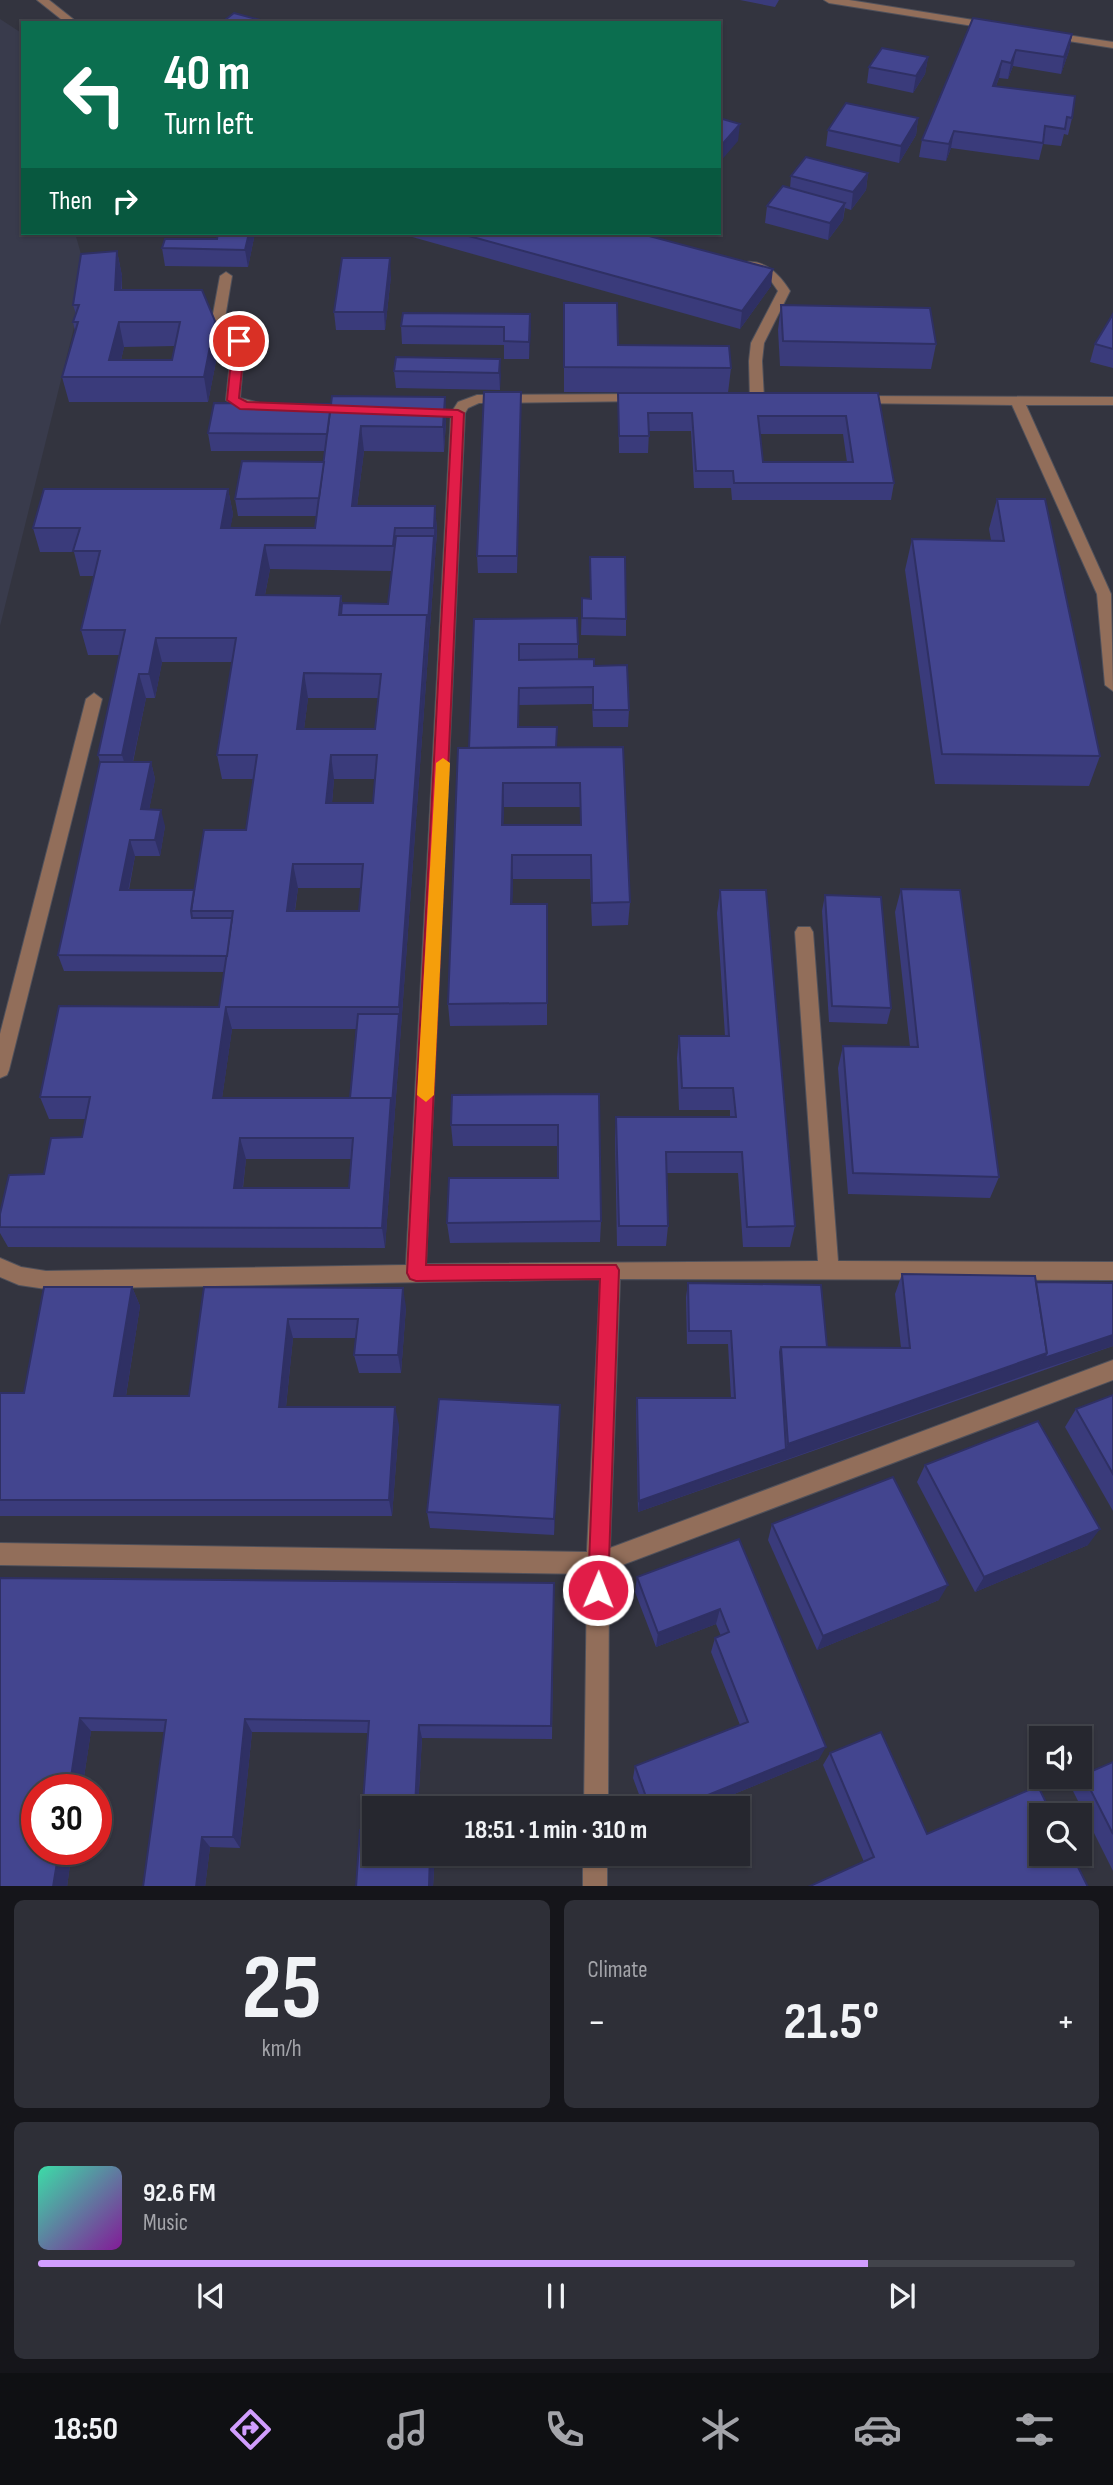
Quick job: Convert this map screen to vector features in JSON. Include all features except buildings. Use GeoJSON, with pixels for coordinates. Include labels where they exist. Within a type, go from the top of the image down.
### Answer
{"type":"FeatureCollection","features":[{"type":"Feature","properties":{"kind":"street"},"geometry":{"type":"LineString","coordinates":[[42,0],[70,21]]}},
{"type":"Feature","properties":{"kind":"street"},"geometry":{"type":"LineString","coordinates":[[829,0],[1009,29]]}},
{"type":"Feature","properties":{"kind":"street"},"geometry":{"type":"LineString","coordinates":[[1035,33],[1113,45]]}},
{"type":"Feature","properties":{"kind":"street"},"geometry":{"type":"LineString","coordinates":[[732,260],[774,275],[784,291],[779,307],[763,328],[754,362],[758,399]]}},
{"type":"Feature","properties":{"kind":"street"},"geometry":{"type":"LineString","coordinates":[[226,276],[217,325],[226,335],[239,341],[233,400],[245,406],[282,410]]}},
{"type":"Feature","properties":{"kind":"street"},"geometry":{"type":"LineString","coordinates":[[416,1273],[451,413],[477,399],[657,398]]}},
{"type":"Feature","properties":{"kind":"street"},"geometry":{"type":"LineString","coordinates":[[839,400],[1113,401]]}},
{"type":"Feature","properties":{"kind":"street"},"geometry":{"type":"LineString","coordinates":[[1017,400],[1104,594],[1113,685]]}},
{"type":"Feature","properties":{"kind":"street"},"geometry":{"type":"LineString","coordinates":[[0,1070],[94,699]]}},
{"type":"Feature","properties":{"kind":"street"},"geometry":{"type":"LineString","coordinates":[[804,932],[829,1270]]}},
{"type":"Feature","properties":{"kind":"street"},"geometry":{"type":"LineString","coordinates":[[0,1267],[19,1276],[46,1280],[610,1270],[1113,1271]]}},
{"type":"Feature","properties":{"kind":"street"},"geometry":{"type":"LineString","coordinates":[[596,1796],[598,1563],[610,1270]]}},
{"type":"Feature","properties":{"kind":"street"},"geometry":{"type":"LineString","coordinates":[[0,1554],[598,1563],[1113,1370]]}},
{"type":"Feature","properties":{"kind":"street"},"geometry":{"type":"LineString","coordinates":[[595,1866],[595,1886]]}},
{"type":"Feature","properties":{"kind":"shaded area"},"geometry":{"type":"Polygon","coordinates":[[[0,19],[20,32],[21,36],[21,235],[76,235],[87,275],[0,626],[0,19]]]}},
{"type":"Feature","properties":{"kind":"slow traffic"},"geometry":{"type":"LineString","coordinates":[[426,1095],[443,763]]}},
{"type":"Feature","properties":{"kind":"route"},"geometry":{"type":"LineString","coordinates":[[239,341],[233,400],[245,406],[269,409],[458,413],[446,706],[416,1273],[610,1270],[598,1590]]}}]}
